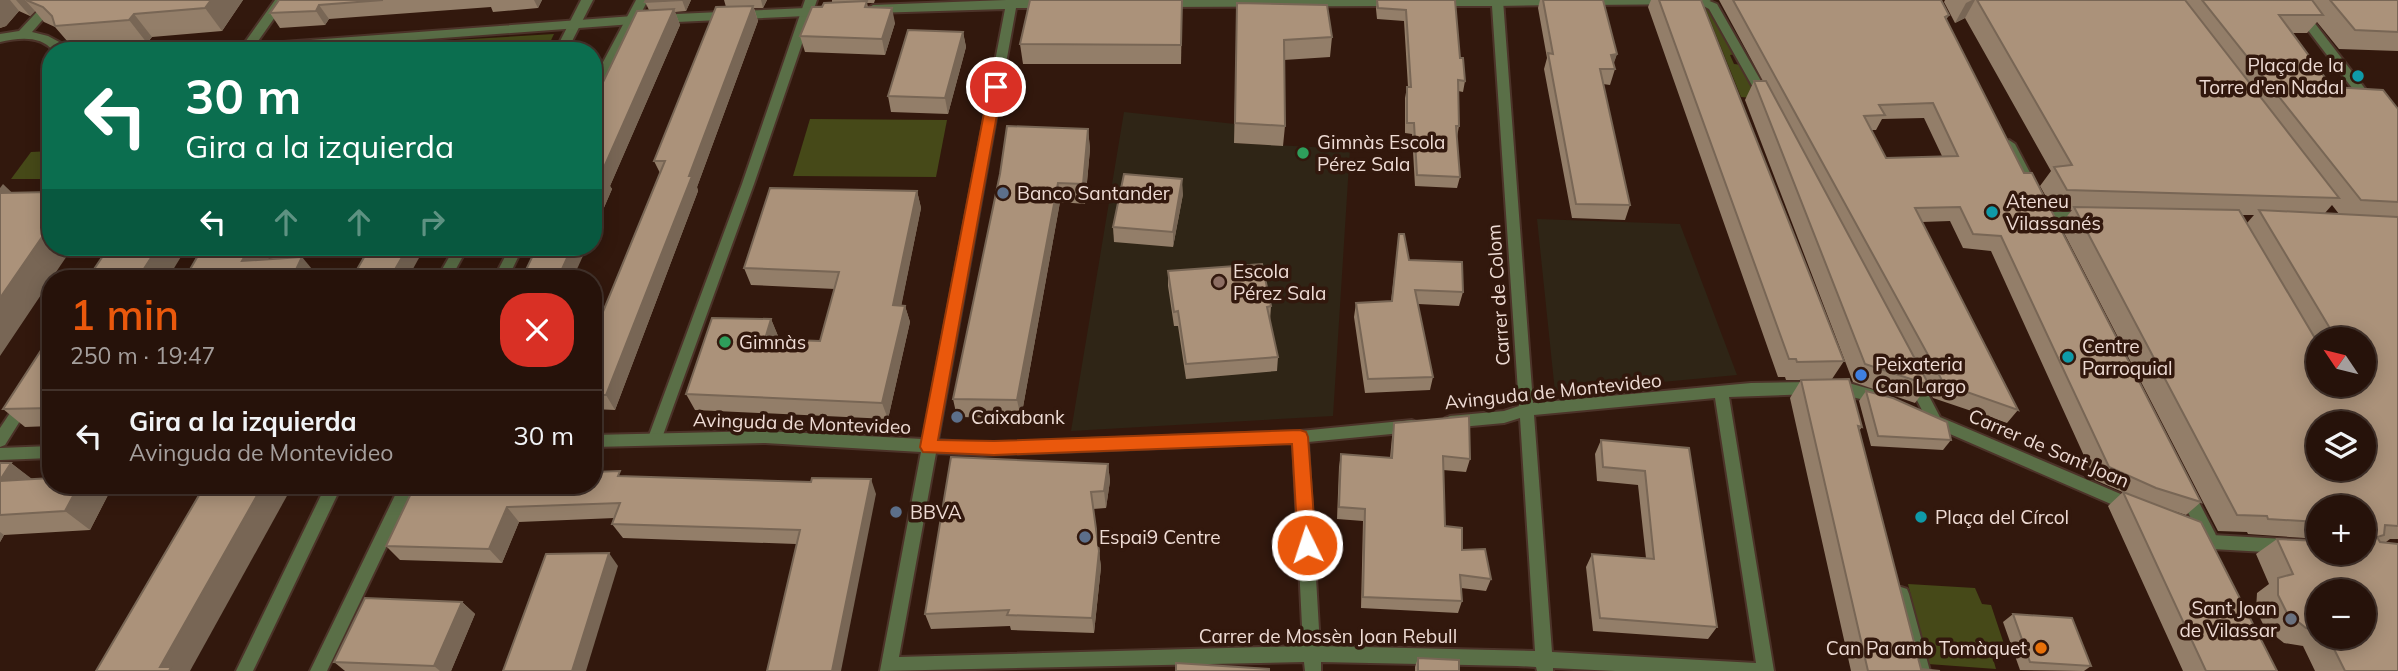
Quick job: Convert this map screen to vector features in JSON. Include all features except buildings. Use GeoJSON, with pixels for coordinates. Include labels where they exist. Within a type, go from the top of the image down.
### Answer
{"type":"FeatureCollection","features":[{"type":"Feature","properties":{"kind":"street"},"geometry":{"type":"LineString","coordinates":[[24,33],[54,0]]}},
{"type":"Feature","properties":{"kind":"street"},"geometry":{"type":"LineString","coordinates":[[251,42],[281,0]]}},
{"type":"Feature","properties":{"kind":"street"},"geometry":{"type":"LineString","coordinates":[[565,42],[587,0]]}},
{"type":"Feature","properties":{"kind":"street"},"geometry":{"type":"LineString","coordinates":[[602,77],[642,0]]}},
{"type":"Feature","properties":{"kind":"street"},"geometry":{"type":"LineString","coordinates":[[1698,0],[1708,26]]}},
{"type":"Feature","properties":{"kind":"street"},"geometry":{"type":"LineString","coordinates":[[1698,0],[1713,8],[1768,104]]}},
{"type":"Feature","properties":{"kind":"street"},"geometry":{"type":"LineString","coordinates":[[1426,2],[1705,0]]}},
{"type":"Feature","properties":{"kind":"street"},"geometry":{"type":"LineString","coordinates":[[2291,0],[2376,111]]}},
{"type":"Feature","properties":{"kind":"street","name":"Carrer de Colom"},"geometry":{"type":"LineString","coordinates":[[1497,1],[1545,665]]}},
{"type":"Feature","properties":{"kind":"street"},"geometry":{"type":"LineString","coordinates":[[338,42],[809,6],[851,10],[1011,2],[1066,4]]}},
{"type":"Feature","properties":{"kind":"street"},"geometry":{"type":"LineString","coordinates":[[888,668],[1011,2]]}},
{"type":"Feature","properties":{"kind":"street"},"geometry":{"type":"LineString","coordinates":[[1149,4],[1412,2]]}},
{"type":"Feature","properties":{"kind":"street"},"geometry":{"type":"LineString","coordinates":[[655,438],[748,184],[809,6]]}},
{"type":"Feature","properties":{"kind":"street"},"geometry":{"type":"LineString","coordinates":[[0,38],[24,33],[43,37],[51,42]]}},
{"type":"Feature","properties":{"kind":"street"},"geometry":{"type":"LineString","coordinates":[[2003,132],[2050,223],[2103,218]]}},
{"type":"Feature","properties":{"kind":"street"},"geometry":{"type":"LineString","coordinates":[[1909,373],[1935,421]]}},
{"type":"Feature","properties":{"kind":"street","name":"Avinguda de Montevideo"},"geometry":{"type":"LineString","coordinates":[[602,441],[765,437],[929,447],[994,448],[1300,437],[1504,416],[1526,410],[1751,389],[1845,388]]}},
{"type":"Feature","properties":{"kind":"street","name":"Carrer de Sant Joan"},"geometry":{"type":"LineString","coordinates":[[1845,388],[1907,409],[2150,512]]}},
{"type":"Feature","properties":{"kind":"street"},"geometry":{"type":"LineString","coordinates":[[1721,392],[1766,671]]}},
{"type":"Feature","properties":{"kind":"street"},"geometry":{"type":"LineString","coordinates":[[0,441],[29,396]]}},
{"type":"Feature","properties":{"kind":"street"},"geometry":{"type":"LineString","coordinates":[[1300,437],[1313,663]]}},
{"type":"Feature","properties":{"kind":"street"},"geometry":{"type":"LineString","coordinates":[[0,454],[42,452]]}},
{"type":"Feature","properties":{"kind":"street"},"geometry":{"type":"LineString","coordinates":[[2181,482],[2220,561]]}},
{"type":"Feature","properties":{"kind":"street"},"geometry":{"type":"LineString","coordinates":[[244,671],[330,494]]}},
{"type":"Feature","properties":{"kind":"street"},"geometry":{"type":"LineString","coordinates":[[318,671],[404,494]]}},
{"type":"Feature","properties":{"kind":"street"},"geometry":{"type":"LineString","coordinates":[[2185,524],[2211,542],[2306,547]]}},
{"type":"Feature","properties":{"kind":"street"},"geometry":{"type":"LineString","coordinates":[[1896,577],[1922,671]]}},
{"type":"Feature","properties":{"kind":"street","name":"Carrer de Mossèn Joan Rebull"},"geometry":{"type":"LineString","coordinates":[[888,668],[1313,663],[1766,671]]}},
{"type":"Feature","properties":{"kind":"shaded area","name":"Escola Pérez Sala"},"geometry":{"type":"Polygon","coordinates":[[[1124,112],[1235,124],[1235,143],[1350,149],[1333,416],[1071,431],[1124,112]]]}},
{"type":"Feature","properties":{"kind":"shaded area"},"geometry":{"type":"Polygon","coordinates":[[[1537,219],[1680,224],[1737,375],[1555,392],[1537,219]]]}},
{"type":"Feature","properties":{"kind":"green space"},"geometry":{"type":"Polygon","coordinates":[[[1708,6],[1737,54],[1730,55],[1734,64],[1743,65],[1761,99],[1741,97],[1706,10],[1708,6]]]}},
{"type":"Feature","properties":{"kind":"green space"},"geometry":{"type":"Polygon","coordinates":[[[554,34],[550,42],[420,42],[554,34]]]}},
{"type":"Feature","properties":{"kind":"green space"},"geometry":{"type":"Polygon","coordinates":[[[810,119],[947,120],[936,177],[793,176],[810,119]]]}},
{"type":"Feature","properties":{"kind":"green space"},"geometry":{"type":"Polygon","coordinates":[[[42,151],[42,179],[11,179],[31,152],[42,151]]]}},
{"type":"Feature","properties":{"kind":"green space"},"geometry":{"type":"Polygon","coordinates":[[[1908,584],[1975,588],[1982,604],[1991,605],[2008,656],[1992,655],[1996,669],[1928,664],[1908,584]]]}},
{"type":"Feature","properties":{"kind":"place","name":"Plaça de la Torre d'en Nadal"},"geometry":{"type":"Point","coordinates":[2358,76]}},
{"type":"Feature","properties":{"kind":"place","name":"Gimnàs Escola Pérez Sala"},"geometry":{"type":"Point","coordinates":[1303,153]}},
{"type":"Feature","properties":{"kind":"place","name":"Banco Santander"},"geometry":{"type":"Point","coordinates":[1003,193]}},
{"type":"Feature","properties":{"kind":"place","name":"Ateneu Vilassanés"},"geometry":{"type":"Point","coordinates":[1992,212]}},
{"type":"Feature","properties":{"kind":"place","name":"Escola Pérez Sala"},"geometry":{"type":"Point","coordinates":[1219,282]}},
{"type":"Feature","properties":{"kind":"place","name":"Gimnàs"},"geometry":{"type":"Point","coordinates":[725,342]}},
{"type":"Feature","properties":{"kind":"place","name":"Centre Parroquial"},"geometry":{"type":"Point","coordinates":[2068,357]}},
{"type":"Feature","properties":{"kind":"place","name":"Peixateria Can Largo"},"geometry":{"type":"Point","coordinates":[1861,375]}},
{"type":"Feature","properties":{"kind":"place","name":"Caixabank"},"geometry":{"type":"Point","coordinates":[957,417]}},
{"type":"Feature","properties":{"kind":"place","name":"BBVA"},"geometry":{"type":"Point","coordinates":[896,512]}},
{"type":"Feature","properties":{"kind":"place","name":"Plaça del Círcol"},"geometry":{"type":"Point","coordinates":[1921,517]}},
{"type":"Feature","properties":{"kind":"place","name":"Espai9 Centre"},"geometry":{"type":"Point","coordinates":[1085,537]}},
{"type":"Feature","properties":{"kind":"place","name":"Sant Joan de Vilassar"},"geometry":{"type":"Point","coordinates":[2291,619]}},
{"type":"Feature","properties":{"kind":"place","name":"Can Pa amb Tomàquet"},"geometry":{"type":"Point","coordinates":[2041,648]}},
{"type":"Feature","properties":{"kind":"route"},"geometry":{"type":"LineString","coordinates":[[996,87],[929,447],[958,449],[1300,437],[1307,545]]}}]}
